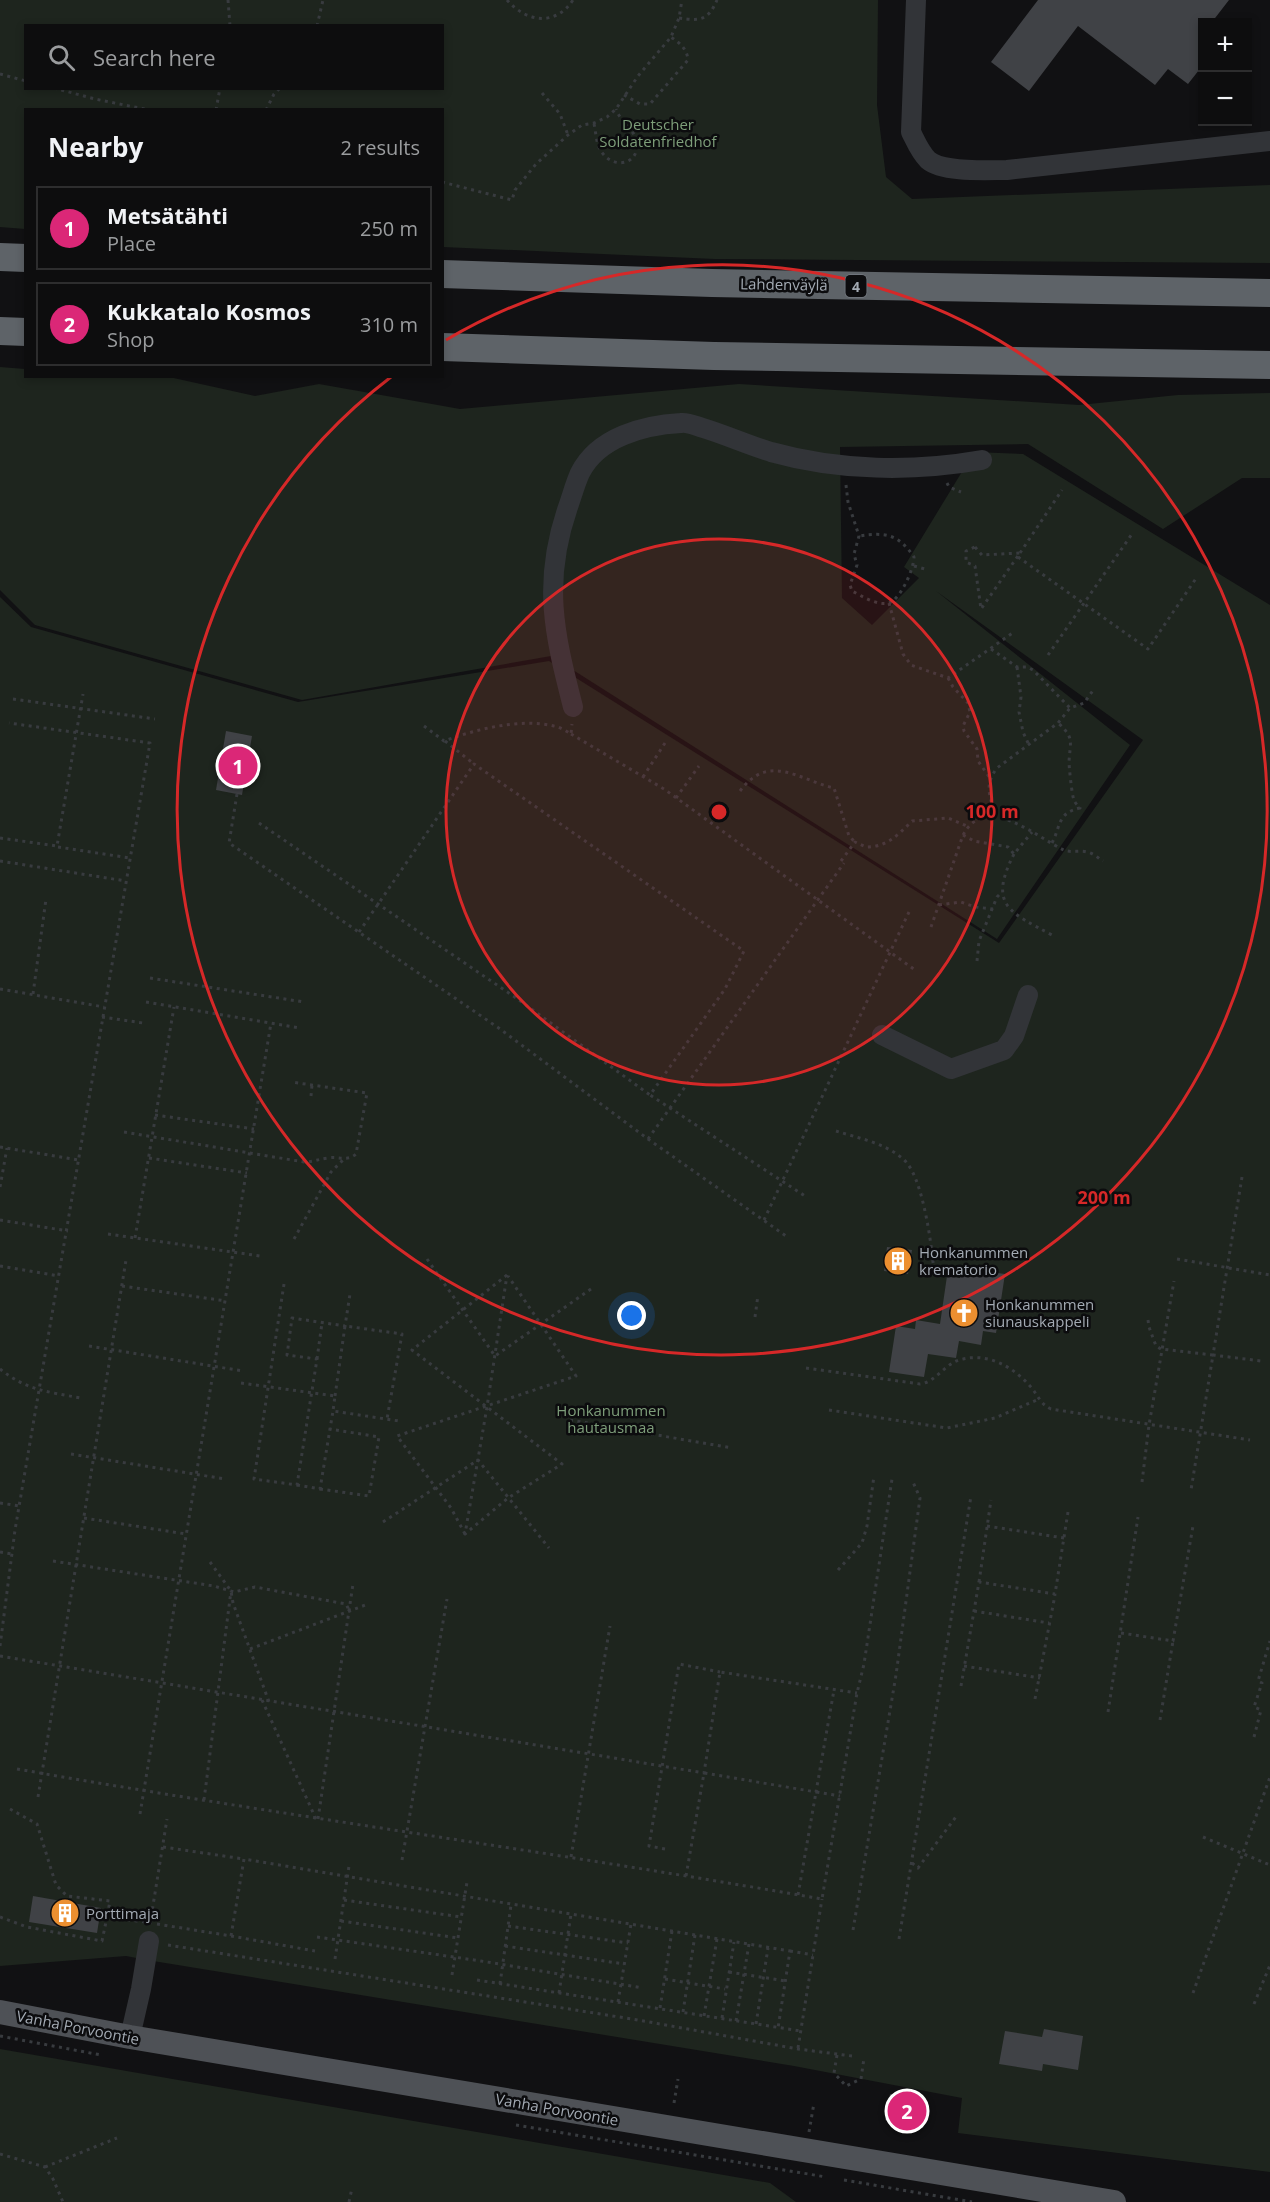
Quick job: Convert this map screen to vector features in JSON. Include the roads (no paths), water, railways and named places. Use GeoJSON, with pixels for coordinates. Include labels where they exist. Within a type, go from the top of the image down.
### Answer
{"type":"FeatureCollection","features":[{"type":"Feature","properties":{"kind":"highway"},"geometry":{"type":"LineString","coordinates":[[0,256],[24,258]]}},
{"type":"Feature","properties":{"kind":"highway","name":"Lahdenväylä"},"geometry":{"type":"LineString","coordinates":[[444,274],[712,283],[1270,293]]}},
{"type":"Feature","properties":{"kind":"highway"},"geometry":{"type":"LineString","coordinates":[[0,331],[24,332]]}},
{"type":"Feature","properties":{"kind":"highway"},"geometry":{"type":"LineString","coordinates":[[444,347],[726,356],[1270,365]]}},
{"type":"Feature","properties":{"kind":"main road","name":"Vanha Porvoontie"},"geometry":{"type":"LineString","coordinates":[[0,2012],[130,2037],[1114,2202]]}},
{"type":"Feature","properties":{"kind":"lane"},"geometry":{"type":"LineString","coordinates":[[916,0],[911,132],[918,147],[930,161],[948,167],[1007,170],[1270,141]]}},
{"type":"Feature","properties":{"kind":"lane"},"geometry":{"type":"LineString","coordinates":[[573,707],[560,658],[554,610],[552,588],[555,553],[560,530],[580,474],[598,451],[615,438],[640,430],[683,422],[754,447],[800,460],[827,464],[897,468],[955,465],[982,460]]}},
{"type":"Feature","properties":{"kind":"lane"},"geometry":{"type":"LineString","coordinates":[[882,1035],[951,1069],[1004,1050],[1014,1035],[1028,995]]}},
{"type":"Feature","properties":{"kind":"lane"},"geometry":{"type":"LineString","coordinates":[[130,2037],[145,1990],[150,1932]]}},
{"type":"Feature","properties":{"kind":"place","name":"Metsätähti"},"geometry":{"type":"Point","coordinates":[238,766]}},
{"type":"Feature","properties":{"kind":"place","name":"Honkanummen krematorio"},"geometry":{"type":"Point","coordinates":[898,1261]}},
{"type":"Feature","properties":{"kind":"place","name":"Honkanummen siunauskappeli"},"geometry":{"type":"Point","coordinates":[964,1313]}},
{"type":"Feature","properties":{"kind":"place","name":"Porttimaja"},"geometry":{"type":"Point","coordinates":[65,1913]}},
{"type":"Feature","properties":{"kind":"place","name":"Kukkatalo Kosmos"},"geometry":{"type":"Point","coordinates":[907,2111]}},
{"type":"Feature","properties":{"kind":"park label","name":"Deutscher Soldatenfriedhof"},"geometry":{"type":"Point","coordinates":[658,132]}},
{"type":"Feature","properties":{"kind":"park label","name":"Honkanummen hautausmaa"},"geometry":{"type":"Point","coordinates":[611,1418]}}]}
